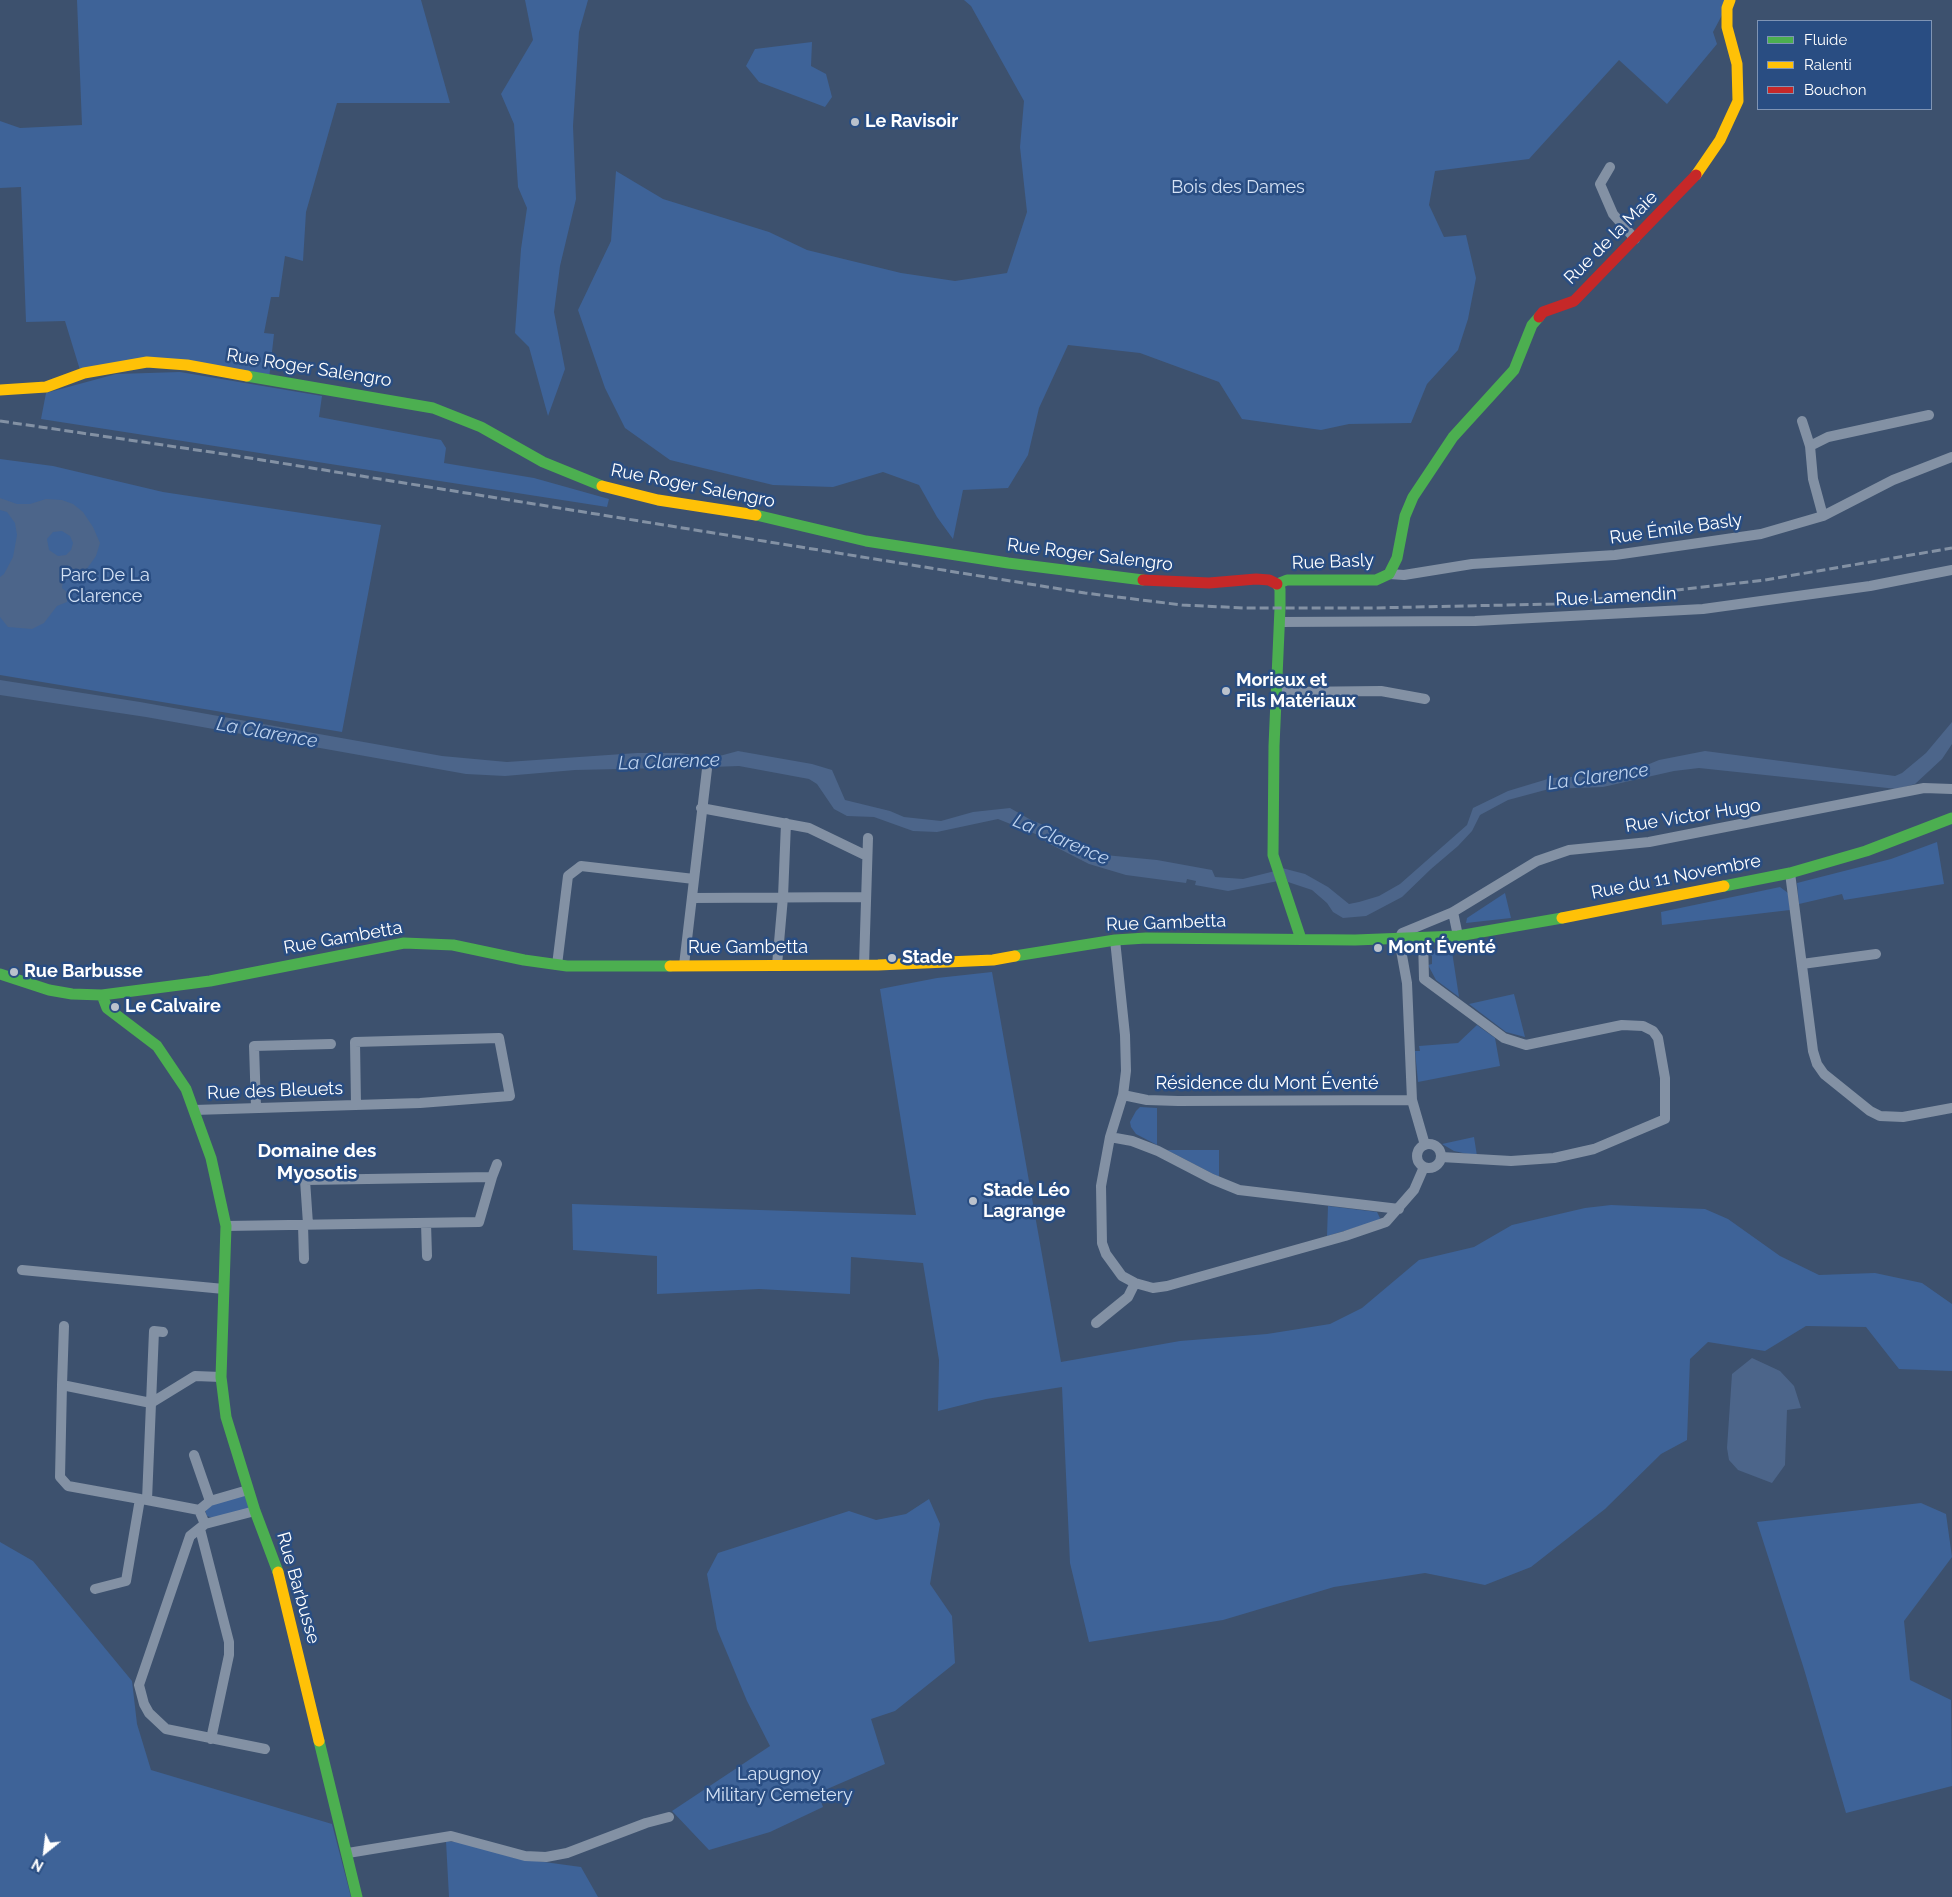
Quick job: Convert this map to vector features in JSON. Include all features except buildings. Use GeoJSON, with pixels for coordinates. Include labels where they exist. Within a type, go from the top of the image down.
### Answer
{"type":"FeatureCollection","features":[{"type":"Feature","properties":{"kind":"street","name":"Rue de la Maie"},"geometry":{"type":"LineString","coordinates":[[1389,574],[1397,558],[1405,516],[1413,497],[1453,437],[1514,370],[1532,325],[1543,312],[1574,301],[1694,177],[1720,140],[1738,101],[1737,64],[1727,26],[1727,8],[1730,0]]}},
{"type":"Feature","properties":{"kind":"street"},"geometry":{"type":"LineString","coordinates":[[1610,167],[1600,184],[1613,214],[1635,239]]}},
{"type":"Feature","properties":{"kind":"street","name":"Rue Roger Salengro"},"geometry":{"type":"LineString","coordinates":[[0,390],[46,387],[84,374],[126,364],[147,362],[187,365],[434,408],[481,427],[543,462],[583,480],[650,499],[738,511],[866,541],[1008,563],[1148,581],[1209,583],[1256,579],[1269,580],[1278,584]]}},
{"type":"Feature","properties":{"kind":"street"},"geometry":{"type":"LineString","coordinates":[[1810,446],[1828,437],[1929,415]]}},
{"type":"Feature","properties":{"kind":"street"},"geometry":{"type":"LineString","coordinates":[[1802,421],[1810,446],[1813,480],[1823,516]]}},
{"type":"Feature","properties":{"kind":"street","name":"Rue Émile Basly"},"geometry":{"type":"LineString","coordinates":[[1389,574],[1404,575],[1472,564],[1615,555],[1697,545],[1760,534],[1823,516],[1893,480],[1952,457]]}},
{"type":"Feature","properties":{"kind":"street","name":"Rue Lamendin"},"geometry":{"type":"LineString","coordinates":[[1280,622],[1475,621],[1703,609],[1870,586],[1952,570]]}},
{"type":"Feature","properties":{"kind":"street","name":"Rue Basly"},"geometry":{"type":"LineString","coordinates":[[1278,584],[1287,580],[1376,580],[1389,574]]}},
{"type":"Feature","properties":{"kind":"street"},"geometry":{"type":"LineString","coordinates":[[1278,584],[1280,622],[1273,855],[1301,939]]}},
{"type":"Feature","properties":{"kind":"street"},"geometry":{"type":"LineString","coordinates":[[1277,690],[1289,692],[1381,692],[1425,699]]}},
{"type":"Feature","properties":{"kind":"street"},"geometry":{"type":"LineString","coordinates":[[684,965],[707,769]]}},
{"type":"Feature","properties":{"kind":"street","name":"Rue Victor Hugo"},"geometry":{"type":"LineString","coordinates":[[1399,939],[1402,933],[1453,912],[1537,862],[1569,850],[1649,842],[1821,810],[1924,788],[1952,789]]}},
{"type":"Feature","properties":{"kind":"street"},"geometry":{"type":"LineString","coordinates":[[701,808],[809,828],[868,856]]}},
{"type":"Feature","properties":{"kind":"street","name":"Rue du 11 Novembre"},"geometry":{"type":"LineString","coordinates":[[1399,939],[1458,936],[1514,928],[1790,873],[1866,851],[1952,818]]}},
{"type":"Feature","properties":{"kind":"street"},"geometry":{"type":"LineString","coordinates":[[777,965],[783,897],[786,823]]}},
{"type":"Feature","properties":{"kind":"street"},"geometry":{"type":"LineString","coordinates":[[864,965],[868,838]]}},
{"type":"Feature","properties":{"kind":"street"},"geometry":{"type":"LineString","coordinates":[[557,965],[568,876],[581,866],[694,879]]}},
{"type":"Feature","properties":{"kind":"street"},"geometry":{"type":"LineString","coordinates":[[1790,873],[1813,1051],[1824,1074],[1870,1111],[1880,1116],[1903,1117],[1952,1108]]}},
{"type":"Feature","properties":{"kind":"street"},"geometry":{"type":"LineString","coordinates":[[692,898],[866,897]]}},
{"type":"Feature","properties":{"kind":"street"},"geometry":{"type":"LineString","coordinates":[[1453,912],[1458,936]]}},
{"type":"Feature","properties":{"kind":"street"},"geometry":{"type":"LineString","coordinates":[[1423,938],[1424,979]]}},
{"type":"Feature","properties":{"kind":"street"},"geometry":{"type":"LineString","coordinates":[[1399,939],[1407,983],[1412,1100],[1425,1145]]}},
{"type":"Feature","properties":{"kind":"street","name":"Rue Gambetta"},"geometry":{"type":"LineString","coordinates":[[0,974],[33,985],[72,994],[102,995],[202,982],[404,942],[453,945],[557,965],[864,965],[984,961],[1115,940],[1399,939]]}},
{"type":"Feature","properties":{"kind":"street"},"geometry":{"type":"LineString","coordinates":[[1115,940],[1125,1035],[1126,1071],[1123,1095],[1110,1137],[1101,1186],[1102,1243],[1122,1276],[1135,1284],[1153,1288],[1204,1277],[1386,1222],[1414,1190],[1424,1167]]}},
{"type":"Feature","properties":{"kind":"street"},"geometry":{"type":"LineString","coordinates":[[1802,964],[1876,954]]}},
{"type":"Feature","properties":{"kind":"street"},"geometry":{"type":"LineString","coordinates":[[1407,983],[1424,979],[1504,1038],[1526,1045],[1622,1025],[1643,1026],[1653,1031],[1658,1038],[1665,1078],[1665,1119],[1574,1155],[1511,1161],[1458,1159],[1441,1156]]}},
{"type":"Feature","properties":{"kind":"street","name":"Rue Barbusse"},"geometry":{"type":"LineString","coordinates":[[102,995],[107,1008],[157,1046],[186,1089],[211,1158],[226,1226],[221,1377],[226,1417],[255,1511],[277,1566],[348,1853],[357,1897]]}},
{"type":"Feature","properties":{"kind":"street","name":"Rue des Bleuets"},"geometry":{"type":"LineString","coordinates":[[194,1110],[420,1103],[510,1096],[499,1038],[356,1042],[356,1104]]}},
{"type":"Feature","properties":{"kind":"street"},"geometry":{"type":"LineString","coordinates":[[256,1107],[254,1046],[330,1044]]}},
{"type":"Feature","properties":{"kind":"street","name":"Résidence du Mont Éventé"},"geometry":{"type":"LineString","coordinates":[[1123,1095],[1147,1100],[1178,1101],[1412,1100]]}},
{"type":"Feature","properties":{"kind":"street"},"geometry":{"type":"LineString","coordinates":[[1110,1137],[1132,1141],[1158,1151],[1212,1179],[1239,1190],[1398,1209]]}},
{"type":"Feature","properties":{"kind":"street"},"geometry":{"type":"LineString","coordinates":[[1425,1145],[1436,1146],[1441,1156],[1435,1167],[1424,1167],[1419,1162],[1417,1155],[1425,1145]]}},
{"type":"Feature","properties":{"kind":"street"},"geometry":{"type":"LineString","coordinates":[[226,1226],[480,1222],[496,1164]]}},
{"type":"Feature","properties":{"kind":"street"},"geometry":{"type":"LineString","coordinates":[[304,1259],[306,1224],[305,1180],[492,1177]]}},
{"type":"Feature","properties":{"kind":"street"},"geometry":{"type":"LineString","coordinates":[[426,1223],[427,1256]]}},
{"type":"Feature","properties":{"kind":"street"},"geometry":{"type":"LineString","coordinates":[[22,1270],[224,1289]]}},
{"type":"Feature","properties":{"kind":"street"},"geometry":{"type":"LineString","coordinates":[[1096,1322],[1128,1297],[1135,1284]]}},
{"type":"Feature","properties":{"kind":"street"},"geometry":{"type":"LineString","coordinates":[[64,1326],[60,1477],[68,1486],[199,1510],[210,1501],[248,1490]]}},
{"type":"Feature","properties":{"kind":"street"},"geometry":{"type":"LineString","coordinates":[[95,1589],[126,1581],[143,1500],[151,1403],[154,1331],[163,1332]]}},
{"type":"Feature","properties":{"kind":"street"},"geometry":{"type":"LineString","coordinates":[[62,1385],[151,1403],[195,1376],[221,1377]]}},
{"type":"Feature","properties":{"kind":"street"},"geometry":{"type":"LineString","coordinates":[[194,1455],[210,1501]]}},
{"type":"Feature","properties":{"kind":"street"},"geometry":{"type":"LineString","coordinates":[[199,1510],[229,1642],[229,1655],[212,1739]]}},
{"type":"Feature","properties":{"kind":"street"},"geometry":{"type":"LineString","coordinates":[[255,1511],[202,1526],[190,1536],[139,1685],[144,1704],[149,1713],[166,1729],[265,1749]]}},
{"type":"Feature","properties":{"kind":"street"},"geometry":{"type":"LineString","coordinates":[[348,1853],[450,1836],[525,1856],[546,1857],[567,1853],[646,1823],[669,1817]]}},
{"type":"Feature","properties":{"kind":"green space"},"geometry":{"type":"Polygon","coordinates":[[[77,0],[421,0],[450,103],[337,103],[306,212],[303,261],[285,256],[279,297],[271,297],[264,333],[274,334],[269,379],[187,365],[80,370],[65,321],[26,322],[21,187],[0,188],[0,121],[20,128],[82,125],[77,0]]]}},
{"type":"Feature","properties":{"kind":"green space"},"geometry":{"type":"Polygon","coordinates":[[[525,0],[588,0],[579,32],[573,126],[576,199],[560,266],[554,312],[565,369],[548,416],[529,347],[515,333],[521,249],[527,208],[518,187],[514,124],[501,94],[533,40],[525,0]]]}},
{"type":"Feature","properties":{"kind":"green space","name":"Bois des Dames"},"geometry":{"type":"Polygon","coordinates":[[[964,0],[1730,0],[1713,32],[1717,44],[1667,104],[1619,60],[1529,159],[1435,171],[1429,205],[1444,237],[1466,235],[1476,278],[1468,319],[1458,350],[1427,384],[1411,423],[1349,424],[1321,430],[1242,419],[1219,382],[1140,353],[1068,345],[1039,408],[1028,455],[1008,488],[963,490],[953,539],[937,517],[919,485],[883,472],[833,487],[773,485],[670,460],[625,428],[605,388],[578,310],[611,241],[616,171],[663,199],[769,232],[807,250],[901,273],[955,281],[1007,273],[1027,212],[1020,147],[1024,101],[971,6],[964,0]]]}},
{"type":"Feature","properties":{"kind":"green space"},"geometry":{"type":"Polygon","coordinates":[[[812,42],[811,66],[826,74],[832,97],[825,107],[759,82],[746,66],[755,49],[812,42]]]}},
{"type":"Feature","properties":{"kind":"green space"},"geometry":{"type":"Polygon","coordinates":[[[180,372],[322,396],[319,417],[441,440],[446,448],[444,463],[534,478],[609,499],[607,507],[41,419],[46,393],[116,374],[180,372]]]}},
{"type":"Feature","properties":{"kind":"green space","name":"Parc De La Clarence"},"geometry":{"type":"Polygon","coordinates":[[[0,459],[53,466],[163,492],[381,525],[342,732],[0,675],[0,459]]]}},
{"type":"Feature","properties":{"kind":"green space"},"geometry":{"type":"Polygon","coordinates":[[[1937,842],[1944,884],[1844,900],[1842,894],[1799,904],[1797,883],[1891,859],[1937,842]]]}},
{"type":"Feature","properties":{"kind":"green space"},"geometry":{"type":"Polygon","coordinates":[[[1780,887],[1788,893],[1790,910],[1662,925],[1661,912],[1780,887]]]}},
{"type":"Feature","properties":{"kind":"green space"},"geometry":{"type":"Polygon","coordinates":[[[1505,893],[1511,918],[1466,923],[1467,918],[1505,893]]]}},
{"type":"Feature","properties":{"kind":"green space"},"geometry":{"type":"Polygon","coordinates":[[[1451,945],[1459,997],[1436,980],[1428,965],[1432,964],[1432,956],[1430,955],[1436,948],[1451,945]]]}},
{"type":"Feature","properties":{"kind":"green space"},"geometry":{"type":"Polygon","coordinates":[[[992,972],[1061,1362],[1180,1341],[1267,1334],[1330,1324],[1362,1308],[1419,1260],[1474,1247],[1512,1225],[1585,1208],[1611,1205],[1705,1209],[1728,1219],[1780,1256],[1819,1275],[1875,1273],[1922,1283],[1952,1304],[1952,1371],[1899,1369],[1866,1327],[1806,1326],[1765,1351],[1708,1342],[1690,1359],[1687,1440],[1661,1454],[1605,1509],[1531,1567],[1485,1585],[1425,1573],[1334,1587],[1223,1620],[1089,1642],[1070,1563],[1062,1387],[986,1399],[938,1411],[939,1360],[923,1263],[851,1257],[850,1294],[759,1289],[657,1294],[657,1256],[573,1250],[572,1204],[916,1215],[880,989],[937,978],[992,972]]]}},
{"type":"Feature","properties":{"kind":"green space"},"geometry":{"type":"Polygon","coordinates":[[[1514,994],[1525,1037],[1506,1032],[1469,1004],[1514,994]]]}},
{"type":"Feature","properties":{"kind":"green space"},"geometry":{"type":"Polygon","coordinates":[[[1477,1025],[1495,1038],[1500,1066],[1418,1082],[1415,1051],[1420,1051],[1419,1046],[1458,1043],[1477,1025]]]}},
{"type":"Feature","properties":{"kind":"green space"},"geometry":{"type":"Polygon","coordinates":[[[1140,1107],[1157,1108],[1157,1145],[1136,1134],[1131,1127],[1130,1122],[1140,1107]]]}},
{"type":"Feature","properties":{"kind":"green space"},"geometry":{"type":"Polygon","coordinates":[[[1474,1137],[1477,1156],[1454,1151],[1442,1144],[1474,1137]]]}},
{"type":"Feature","properties":{"kind":"green space"},"geometry":{"type":"Polygon","coordinates":[[[1167,1150],[1219,1150],[1219,1177],[1167,1150]]]}},
{"type":"Feature","properties":{"kind":"green space"},"geometry":{"type":"Polygon","coordinates":[[[1328,1206],[1377,1212],[1380,1218],[1378,1221],[1327,1236],[1328,1206]]]}},
{"type":"Feature","properties":{"kind":"green space"},"geometry":{"type":"Polygon","coordinates":[[[246,1493],[251,1508],[213,1518],[207,1516],[205,1510],[208,1505],[246,1493]]]}},
{"type":"Feature","properties":{"kind":"green space","name":"Lapugnoy Military Cemetery"},"geometry":{"type":"Polygon","coordinates":[[[929,1499],[940,1524],[930,1584],[952,1616],[955,1663],[895,1711],[871,1719],[885,1764],[818,1793],[823,1807],[770,1832],[709,1850],[672,1811],[770,1746],[747,1701],[717,1629],[707,1574],[718,1553],[849,1511],[876,1520],[906,1514],[929,1499]]]}},
{"type":"Feature","properties":{"kind":"green space"},"geometry":{"type":"Polygon","coordinates":[[[1921,1503],[1946,1514],[1952,1557],[1904,1621],[1910,1680],[1951,1700],[1952,1786],[1846,1813],[1804,1669],[1757,1522],[1921,1503]]]}},
{"type":"Feature","properties":{"kind":"green space"},"geometry":{"type":"Polygon","coordinates":[[[0,1542],[33,1561],[132,1681],[137,1724],[151,1770],[332,1824],[351,1897],[0,1897],[0,1542]]]}},
{"type":"Feature","properties":{"kind":"green space"},"geometry":{"type":"Polygon","coordinates":[[[446,1841],[465,1843],[515,1858],[581,1867],[598,1897],[449,1897],[446,1841]]]}},
{"type":"Feature","properties":{"kind":"water"},"geometry":{"type":"Polygon","coordinates":[[[0,498],[17,504],[30,504],[46,499],[62,500],[73,504],[83,512],[93,527],[100,543],[96,556],[86,570],[63,581],[62,588],[67,592],[67,602],[57,606],[44,623],[32,629],[8,627],[0,617],[0,577],[4,574],[13,557],[17,535],[15,523],[7,512],[0,510],[0,498]],[[62,531],[53,532],[47,539],[49,550],[58,556],[66,555],[71,550],[73,543],[70,536],[62,531]]]}},
{"type":"Feature","properties":{"kind":"water","name":"La Clarence"},"geometry":{"type":"Polygon","coordinates":[[[0,680],[140,702],[442,756],[507,762],[637,753],[680,753],[707,757],[705,767],[575,770],[505,776],[466,774],[146,717],[0,695],[0,680]]]}},
{"type":"Feature","properties":{"kind":"water","name":"La Clarence"},"geometry":{"type":"Polygon","coordinates":[[[1952,722],[1952,744],[1942,759],[1915,784],[1897,789],[1699,768],[1674,771],[1603,787],[1549,789],[1508,800],[1480,815],[1472,831],[1458,846],[1402,897],[1366,916],[1343,918],[1333,912],[1327,903],[1312,890],[1288,882],[1282,868],[1305,874],[1328,887],[1349,904],[1359,902],[1379,896],[1400,884],[1467,825],[1473,808],[1508,791],[1551,778],[1591,776],[1637,769],[1659,760],[1705,751],[1895,776],[1902,773],[1926,753],[1952,722]]]}},
{"type":"Feature","properties":{"kind":"water","name":"La Clarence"},"geometry":{"type":"Polygon","coordinates":[[[738,751],[812,764],[832,770],[845,800],[890,811],[904,817],[941,821],[973,812],[1010,808],[1031,820],[1059,831],[1082,846],[1105,855],[1157,860],[1212,870],[1215,877],[1243,879],[1275,871],[1278,881],[1228,891],[1195,885],[1196,881],[1187,879],[1186,883],[1126,875],[1089,864],[1046,842],[1038,835],[998,819],[937,832],[913,831],[874,817],[847,816],[834,809],[817,784],[809,779],[739,766],[711,767],[712,758],[738,751]]]}},
{"type":"Feature","properties":{"kind":"water"},"geometry":{"type":"Polygon","coordinates":[[[1752,1358],[1780,1371],[1794,1386],[1801,1408],[1787,1410],[1785,1465],[1772,1483],[1738,1470],[1729,1460],[1727,1448],[1732,1374],[1752,1358]]]}},
{"type":"Feature","properties":{"kind":"railway"},"geometry":{"type":"LineString","coordinates":[[0,421],[231,455],[1085,593],[1182,605],[1244,608],[1372,608],[1554,604],[1765,580],[1952,548]]}},
{"type":"Feature","properties":{"kind":"traffic: fast"},"geometry":{"type":"LineString","coordinates":[[1277,584],[1287,580],[1376,580],[1389,574],[1397,558],[1405,516],[1413,497],[1453,437],[1514,370],[1532,325],[1539,317]]}},
{"type":"Feature","properties":{"kind":"traffic: fast"},"geometry":{"type":"LineString","coordinates":[[247,376],[433,408],[481,427],[543,462],[602,486]]}},
{"type":"Feature","properties":{"kind":"traffic: fast"},"geometry":{"type":"LineString","coordinates":[[756,515],[866,541],[1008,563],[1143,580]]}},
{"type":"Feature","properties":{"kind":"traffic: fast"},"geometry":{"type":"LineString","coordinates":[[1277,584],[1280,589],[1280,608],[1274,746],[1273,855],[1301,939]]}},
{"type":"Feature","properties":{"kind":"traffic: fast"},"geometry":{"type":"LineString","coordinates":[[1724,886],[1790,873],[1866,851],[1952,818]]}},
{"type":"Feature","properties":{"kind":"traffic: fast"},"geometry":{"type":"LineString","coordinates":[[1015,956],[1115,940],[1146,938],[1355,940],[1458,936],[1562,918]]}},
{"type":"Feature","properties":{"kind":"traffic: fast"},"geometry":{"type":"LineString","coordinates":[[0,974],[49,990],[72,994],[102,995],[210,981],[404,943],[453,945],[524,960],[567,966],[670,966]]}},
{"type":"Feature","properties":{"kind":"traffic: fast"},"geometry":{"type":"LineString","coordinates":[[102,995],[107,1008],[157,1046],[186,1089],[211,1158],[226,1226],[221,1377],[226,1417],[255,1511],[278,1572]]}},
{"type":"Feature","properties":{"kind":"traffic: fast"},"geometry":{"type":"LineString","coordinates":[[319,1741],[357,1897]]}},
{"type":"Feature","properties":{"kind":"traffic: slow"},"geometry":{"type":"LineString","coordinates":[[1696,175],[1720,140],[1738,101],[1737,64],[1727,27],[1727,8],[1730,0]]}},
{"type":"Feature","properties":{"kind":"traffic: slow"},"geometry":{"type":"LineString","coordinates":[[0,390],[46,387],[84,373],[147,362],[187,365],[247,376]]}},
{"type":"Feature","properties":{"kind":"traffic: slow"},"geometry":{"type":"LineString","coordinates":[[602,486],[658,500],[756,515]]}},
{"type":"Feature","properties":{"kind":"traffic: slow"},"geometry":{"type":"LineString","coordinates":[[1562,918],[1724,886]]}},
{"type":"Feature","properties":{"kind":"traffic: slow"},"geometry":{"type":"LineString","coordinates":[[670,966],[878,965],[993,960],[1015,956]]}},
{"type":"Feature","properties":{"kind":"traffic: slow"},"geometry":{"type":"LineString","coordinates":[[278,1572],[319,1741]]}},
{"type":"Feature","properties":{"kind":"traffic: jam"},"geometry":{"type":"LineString","coordinates":[[1539,317],[1543,312],[1574,301],[1696,175]]}},
{"type":"Feature","properties":{"kind":"traffic: jam"},"geometry":{"type":"LineString","coordinates":[[1143,580],[1209,583],[1256,579],[1269,580],[1277,584]]}},
{"type":"Feature","properties":{"kind":"place","name":"Le Ravisoir"},"geometry":{"type":"Point","coordinates":[855,122]}},
{"type":"Feature","properties":{"kind":"place","name":"Morieux et Fils Matériaux"},"geometry":{"type":"Point","coordinates":[1226,691]}},
{"type":"Feature","properties":{"kind":"place","name":"Mont Éventé"},"geometry":{"type":"Point","coordinates":[1378,948]}},
{"type":"Feature","properties":{"kind":"place","name":"Stade"},"geometry":{"type":"Point","coordinates":[892,958]}},
{"type":"Feature","properties":{"kind":"place","name":"Rue Barbusse"},"geometry":{"type":"Point","coordinates":[14,972]}},
{"type":"Feature","properties":{"kind":"place","name":"Le Calvaire"},"geometry":{"type":"Point","coordinates":[115,1007]}},
{"type":"Feature","properties":{"kind":"place","name":"Stade Léo Lagrange"},"geometry":{"type":"Point","coordinates":[973,1201]}},
{"type":"Feature","properties":{"kind":"district","name":"Domaine des Myosotis"},"geometry":{"type":"Point","coordinates":[317,1162]}}]}
